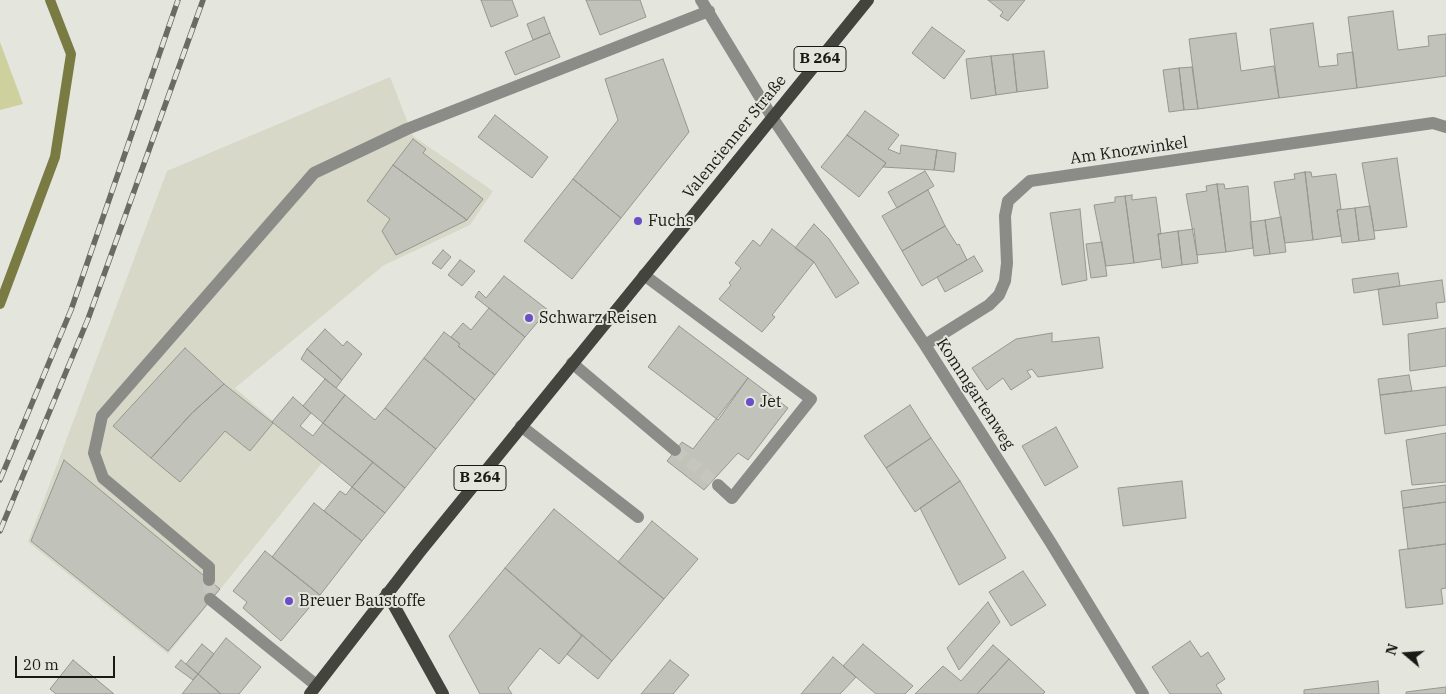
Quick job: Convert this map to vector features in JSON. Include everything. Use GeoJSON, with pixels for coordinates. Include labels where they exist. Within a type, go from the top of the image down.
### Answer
{"type":"FeatureCollection","features":[{"type":"Feature","properties":{"kind":"main road","name":"Valencienner Straße"},"geometry":{"type":"LineString","coordinates":[[313,690],[572,363],[868,0]]}},
{"type":"Feature","properties":{"kind":"main road"},"geometry":{"type":"LineString","coordinates":[[388,593],[443,694]]}},
{"type":"Feature","properties":{"kind":"street"},"geometry":{"type":"LineString","coordinates":[[209,580],[209,567],[103,478],[94,452],[102,416],[314,173],[407,129],[718,0]]}},
{"type":"Feature","properties":{"kind":"street","name":"Kommgartenweg"},"geometry":{"type":"LineString","coordinates":[[706,6],[772,117],[925,345],[1051,543],[1143,694]]}},
{"type":"Feature","properties":{"kind":"street","name":"Am Knozwinkel"},"geometry":{"type":"LineString","coordinates":[[925,345],[989,305],[999,295],[1006,272],[1005,216],[1008,200],[1030,181],[1433,123],[1446,127]]}},
{"type":"Feature","properties":{"kind":"street"},"geometry":{"type":"LineString","coordinates":[[644,276],[811,399],[732,498],[718,485]]}},
{"type":"Feature","properties":{"kind":"street"},"geometry":{"type":"LineString","coordinates":[[572,363],[675,450]]}},
{"type":"Feature","properties":{"kind":"street"},"geometry":{"type":"LineString","coordinates":[[522,426],[638,518]]}},
{"type":"Feature","properties":{"kind":"street"},"geometry":{"type":"LineString","coordinates":[[210,599],[313,690]]}},
{"type":"Feature","properties":{"kind":"shaded area"},"geometry":{"type":"Polygon","coordinates":[[[390,77],[413,136],[493,191],[470,225],[384,265],[235,388],[322,463],[168,654],[28,542],[167,171],[390,77]]]}},
{"type":"Feature","properties":{"kind":"green space"},"geometry":{"type":"Polygon","coordinates":[[[0,42],[23,104],[0,110],[0,42]]]}},
{"type":"Feature","properties":{"kind":"building"},"geometry":{"type":"Polygon","coordinates":[[[481,0],[512,0],[518,16],[491,27],[481,0]]]}},
{"type":"Feature","properties":{"kind":"building"},"geometry":{"type":"Polygon","coordinates":[[[586,0],[640,0],[646,17],[600,35],[586,0]]]}},
{"type":"Feature","properties":{"kind":"building"},"geometry":{"type":"Polygon","coordinates":[[[988,0],[1025,0],[1008,21],[1000,16],[1003,12],[988,0]]]}},
{"type":"Feature","properties":{"kind":"building"},"geometry":{"type":"Polygon","coordinates":[[[1393,11],[1398,50],[1429,46],[1428,36],[1446,34],[1446,76],[1357,88],[1348,17],[1393,11]]]}},
{"type":"Feature","properties":{"kind":"building"},"geometry":{"type":"Polygon","coordinates":[[[544,17],[550,33],[533,40],[527,24],[544,17]]]}},
{"type":"Feature","properties":{"kind":"building"},"geometry":{"type":"Polygon","coordinates":[[[1313,23],[1319,67],[1338,65],[1337,54],[1353,52],[1357,88],[1279,98],[1270,29],[1313,23]]]}},
{"type":"Feature","properties":{"kind":"building"},"geometry":{"type":"Polygon","coordinates":[[[932,27],[965,51],[944,79],[912,53],[932,27]]]}},
{"type":"Feature","properties":{"kind":"building"},"geometry":{"type":"Polygon","coordinates":[[[550,33],[560,57],[515,75],[505,52],[550,33]]]}},
{"type":"Feature","properties":{"kind":"building"},"geometry":{"type":"Polygon","coordinates":[[[1236,33],[1241,71],[1274,66],[1279,98],[1198,109],[1189,39],[1236,33]]]}},
{"type":"Feature","properties":{"kind":"building"},"geometry":{"type":"Polygon","coordinates":[[[1044,51],[1048,88],[1017,92],[1013,54],[1044,51]]]}},
{"type":"Feature","properties":{"kind":"building"},"geometry":{"type":"Polygon","coordinates":[[[1013,54],[1017,92],[996,95],[991,56],[1013,54]]]}},
{"type":"Feature","properties":{"kind":"building"},"geometry":{"type":"Polygon","coordinates":[[[991,56],[996,95],[971,99],[966,59],[991,56]]]}},
{"type":"Feature","properties":{"kind":"building"},"geometry":{"type":"Polygon","coordinates":[[[663,59],[689,132],[621,218],[573,179],[618,120],[605,79],[663,59]]]}},
{"type":"Feature","properties":{"kind":"building"},"geometry":{"type":"Polygon","coordinates":[[[1192,67],[1198,109],[1184,110],[1179,68],[1192,67]]]}},
{"type":"Feature","properties":{"kind":"building"},"geometry":{"type":"Polygon","coordinates":[[[1179,68],[1184,110],[1169,112],[1163,70],[1179,68]]]}},
{"type":"Feature","properties":{"kind":"building"},"geometry":{"type":"Polygon","coordinates":[[[865,111],[899,135],[888,149],[900,154],[901,145],[937,150],[934,170],[883,167],[886,163],[847,135],[865,111]]]}},
{"type":"Feature","properties":{"kind":"building"},"geometry":{"type":"Polygon","coordinates":[[[495,115],[548,157],[532,178],[478,137],[495,115]]]}},
{"type":"Feature","properties":{"kind":"building"},"geometry":{"type":"Polygon","coordinates":[[[847,135],[886,163],[859,197],[821,167],[847,135]]]}},
{"type":"Feature","properties":{"kind":"building"},"geometry":{"type":"Polygon","coordinates":[[[413,139],[426,149],[423,153],[483,199],[467,220],[393,165],[413,139]]]}},
{"type":"Feature","properties":{"kind":"building"},"geometry":{"type":"Polygon","coordinates":[[[937,150],[956,153],[954,172],[934,170],[937,150]]]}},
{"type":"Feature","properties":{"kind":"building"},"geometry":{"type":"Polygon","coordinates":[[[1397,158],[1407,227],[1374,231],[1362,163],[1397,158]]]}},
{"type":"Feature","properties":{"kind":"building"},"geometry":{"type":"Polygon","coordinates":[[[393,165],[467,220],[396,255],[382,231],[390,219],[367,201],[393,165]]]}},
{"type":"Feature","properties":{"kind":"building"},"geometry":{"type":"Polygon","coordinates":[[[925,171],[934,186],[897,208],[888,192],[925,171]]]}},
{"type":"Feature","properties":{"kind":"building"},"geometry":{"type":"Polygon","coordinates":[[[1305,172],[1311,172],[1312,177],[1336,174],[1341,209],[1337,210],[1341,236],[1313,240],[1305,172]]]}},
{"type":"Feature","properties":{"kind":"building"},"geometry":{"type":"Polygon","coordinates":[[[1305,172],[1313,240],[1285,243],[1274,182],[1295,179],[1294,174],[1305,172]]]}},
{"type":"Feature","properties":{"kind":"building"},"geometry":{"type":"Polygon","coordinates":[[[573,179],[621,218],[572,279],[524,241],[573,179]]]}},
{"type":"Feature","properties":{"kind":"building"},"geometry":{"type":"Polygon","coordinates":[[[1217,184],[1226,252],[1197,255],[1186,194],[1207,191],[1206,186],[1217,184]]]}},
{"type":"Feature","properties":{"kind":"building"},"geometry":{"type":"Polygon","coordinates":[[[1217,184],[1224,184],[1225,189],[1248,186],[1253,248],[1226,252],[1217,184]]]}},
{"type":"Feature","properties":{"kind":"building"},"geometry":{"type":"Polygon","coordinates":[[[928,190],[945,226],[902,251],[882,216],[928,190]]]}},
{"type":"Feature","properties":{"kind":"building"},"geometry":{"type":"Polygon","coordinates":[[[1132,195],[1132,200],[1156,197],[1161,234],[1158,234],[1161,259],[1134,263],[1125,196],[1132,195]]]}},
{"type":"Feature","properties":{"kind":"building"},"geometry":{"type":"Polygon","coordinates":[[[1125,196],[1134,263],[1106,266],[1094,205],[1115,202],[1115,197],[1125,196]]]}},
{"type":"Feature","properties":{"kind":"building"},"geometry":{"type":"Polygon","coordinates":[[[1370,206],[1375,239],[1359,241],[1355,208],[1370,206]]]}},
{"type":"Feature","properties":{"kind":"building"},"geometry":{"type":"Polygon","coordinates":[[[1355,208],[1359,241],[1342,243],[1337,210],[1355,208]]]}},
{"type":"Feature","properties":{"kind":"building"},"geometry":{"type":"Polygon","coordinates":[[[1080,209],[1087,280],[1062,285],[1050,213],[1080,209]]]}},
{"type":"Feature","properties":{"kind":"building"},"geometry":{"type":"Polygon","coordinates":[[[1281,217],[1286,252],[1270,254],[1265,220],[1281,217]]]}},
{"type":"Feature","properties":{"kind":"building"},"geometry":{"type":"Polygon","coordinates":[[[1265,220],[1270,254],[1254,256],[1250,222],[1265,220]]]}},
{"type":"Feature","properties":{"kind":"building"},"geometry":{"type":"Polygon","coordinates":[[[814,224],[829,239],[859,283],[836,298],[814,262],[795,248],[814,224]]]}},
{"type":"Feature","properties":{"kind":"building"},"geometry":{"type":"Polygon","coordinates":[[[945,226],[957,245],[959,244],[967,260],[922,286],[902,251],[945,226]]]}},
{"type":"Feature","properties":{"kind":"building"},"geometry":{"type":"Polygon","coordinates":[[[772,229],[814,262],[772,315],[775,317],[762,332],[719,299],[731,285],[729,283],[741,268],[735,263],[753,240],[760,246],[772,229]]]}},
{"type":"Feature","properties":{"kind":"building"},"geometry":{"type":"Polygon","coordinates":[[[1194,229],[1198,263],[1182,265],[1178,231],[1194,229]]]}},
{"type":"Feature","properties":{"kind":"building"},"geometry":{"type":"Polygon","coordinates":[[[1178,231],[1182,265],[1162,268],[1158,234],[1178,231]]]}},
{"type":"Feature","properties":{"kind":"building"},"geometry":{"type":"Polygon","coordinates":[[[1102,242],[1107,276],[1091,278],[1086,244],[1102,242]]]}},
{"type":"Feature","properties":{"kind":"building"},"geometry":{"type":"Polygon","coordinates":[[[443,250],[451,257],[441,269],[432,263],[443,250]]]}},
{"type":"Feature","properties":{"kind":"building"},"geometry":{"type":"Polygon","coordinates":[[[974,256],[983,271],[945,292],[937,277],[974,256]]]}},
{"type":"Feature","properties":{"kind":"building"},"geometry":{"type":"Polygon","coordinates":[[[460,260],[475,271],[462,286],[448,275],[460,260]]]}},
{"type":"Feature","properties":{"kind":"building"},"geometry":{"type":"Polygon","coordinates":[[[1398,273],[1400,286],[1354,293],[1352,279],[1398,273]]]}},
{"type":"Feature","properties":{"kind":"building"},"geometry":{"type":"Polygon","coordinates":[[[504,276],[548,310],[525,337],[475,297],[479,291],[486,298],[504,276]]]}},
{"type":"Feature","properties":{"kind":"building"},"geometry":{"type":"Polygon","coordinates":[[[1442,280],[1445,302],[1436,303],[1438,318],[1383,325],[1378,289],[1442,280]]]}},
{"type":"Feature","properties":{"kind":"building"},"geometry":{"type":"Polygon","coordinates":[[[489,308],[525,337],[495,375],[458,346],[460,344],[451,337],[463,323],[471,330],[489,308]]]}},
{"type":"Feature","properties":{"kind":"building"},"geometry":{"type":"Polygon","coordinates":[[[679,326],[748,378],[718,420],[648,367],[679,326]]]}},
{"type":"Feature","properties":{"kind":"building"},"geometry":{"type":"Polygon","coordinates":[[[1446,328],[1446,366],[1410,371],[1408,334],[1446,328]]]}},
{"type":"Feature","properties":{"kind":"building"},"geometry":{"type":"Polygon","coordinates":[[[325,329],[343,346],[347,341],[362,354],[342,380],[307,349],[325,329]]]}},
{"type":"Feature","properties":{"kind":"building"},"geometry":{"type":"Polygon","coordinates":[[[444,332],[460,344],[458,346],[495,375],[475,400],[424,358],[444,332]]]}},
{"type":"Feature","properties":{"kind":"building"},"geometry":{"type":"Polygon","coordinates":[[[1052,333],[1052,342],[1099,337],[1103,368],[1038,377],[1032,369],[1027,371],[1031,377],[1011,390],[1003,378],[987,390],[972,368],[1016,339],[1052,333]]]}},
{"type":"Feature","properties":{"kind":"building"},"geometry":{"type":"Polygon","coordinates":[[[185,348],[224,384],[192,413],[151,458],[113,426],[185,348]]]}},
{"type":"Feature","properties":{"kind":"building"},"geometry":{"type":"Polygon","coordinates":[[[307,349],[342,380],[336,388],[301,359],[307,349]]]}},
{"type":"Feature","properties":{"kind":"building"},"geometry":{"type":"Polygon","coordinates":[[[424,358],[475,400],[436,449],[385,408],[424,358]]]}},
{"type":"Feature","properties":{"kind":"building"},"geometry":{"type":"Polygon","coordinates":[[[1409,375],[1412,391],[1380,395],[1378,379],[1409,375]]]}},
{"type":"Feature","properties":{"kind":"building"},"geometry":{"type":"Polygon","coordinates":[[[748,378],[788,408],[748,460],[738,453],[704,490],[667,461],[682,442],[693,449],[748,378]]]}},
{"type":"Feature","properties":{"kind":"building"},"geometry":{"type":"Polygon","coordinates":[[[325,379],[345,395],[323,423],[303,406],[325,379]]]}},
{"type":"Feature","properties":{"kind":"building"},"geometry":{"type":"Polygon","coordinates":[[[224,384],[273,423],[250,451],[225,431],[180,482],[151,458],[192,413],[224,384]]]}},
{"type":"Feature","properties":{"kind":"building"},"geometry":{"type":"Polygon","coordinates":[[[1446,387],[1446,425],[1385,434],[1380,395],[1446,387]]]}},
{"type":"Feature","properties":{"kind":"building"},"geometry":{"type":"Polygon","coordinates":[[[345,395],[375,420],[385,408],[436,449],[405,488],[323,423],[345,395]]]}},
{"type":"Feature","properties":{"kind":"building"},"geometry":{"type":"Polygon","coordinates":[[[293,397],[311,413],[300,426],[313,436],[323,423],[373,462],[352,487],[272,422],[293,397]]]}},
{"type":"Feature","properties":{"kind":"building"},"geometry":{"type":"Polygon","coordinates":[[[910,405],[931,438],[886,468],[864,436],[910,405]]]}},
{"type":"Feature","properties":{"kind":"building"},"geometry":{"type":"Polygon","coordinates":[[[1056,427],[1078,467],[1045,486],[1022,446],[1056,427]]]}},
{"type":"Feature","properties":{"kind":"building"},"geometry":{"type":"Polygon","coordinates":[[[1446,433],[1446,482],[1412,485],[1406,440],[1446,433]]]}},
{"type":"Feature","properties":{"kind":"building"},"geometry":{"type":"Polygon","coordinates":[[[931,438],[960,481],[915,512],[886,468],[931,438]]]}},
{"type":"Feature","properties":{"kind":"building"},"geometry":{"type":"Polygon","coordinates":[[[64,460],[220,589],[168,651],[31,541],[64,460]]]}},
{"type":"Feature","properties":{"kind":"building"},"geometry":{"type":"Polygon","coordinates":[[[373,462],[405,488],[385,513],[352,487],[373,462]]]}},
{"type":"Feature","properties":{"kind":"building"},"geometry":{"type":"Polygon","coordinates":[[[960,481],[1006,558],[959,585],[920,508],[960,481]]]}},
{"type":"Feature","properties":{"kind":"building"},"geometry":{"type":"Polygon","coordinates":[[[1182,481],[1186,518],[1123,526],[1118,488],[1182,481]]]}},
{"type":"Feature","properties":{"kind":"building"},"geometry":{"type":"Polygon","coordinates":[[[1446,485],[1446,502],[1403,508],[1401,491],[1446,485]]]}},
{"type":"Feature","properties":{"kind":"building"},"geometry":{"type":"Polygon","coordinates":[[[352,487],[385,513],[362,541],[324,511],[340,491],[346,495],[352,487]]]}},
{"type":"Feature","properties":{"kind":"building"},"geometry":{"type":"Polygon","coordinates":[[[1446,502],[1446,544],[1408,549],[1403,508],[1446,502]]]}},
{"type":"Feature","properties":{"kind":"building"},"geometry":{"type":"Polygon","coordinates":[[[314,503],[362,541],[320,595],[272,557],[314,503]]]}},
{"type":"Feature","properties":{"kind":"building"},"geometry":{"type":"Polygon","coordinates":[[[554,509],[664,599],[612,661],[505,568],[554,509]]]}},
{"type":"Feature","properties":{"kind":"building"},"geometry":{"type":"Polygon","coordinates":[[[652,521],[698,559],[664,599],[618,562],[652,521]]]}},
{"type":"Feature","properties":{"kind":"building"},"geometry":{"type":"Polygon","coordinates":[[[1446,544],[1446,588],[1441,589],[1443,604],[1406,608],[1399,550],[1446,544]]]}},
{"type":"Feature","properties":{"kind":"building"},"geometry":{"type":"Polygon","coordinates":[[[265,551],[320,595],[281,641],[243,608],[247,602],[233,591],[265,551]]]}},
{"type":"Feature","properties":{"kind":"building"},"geometry":{"type":"Polygon","coordinates":[[[505,568],[582,636],[559,664],[540,648],[508,688],[512,694],[480,694],[449,636],[505,568]]]}},
{"type":"Feature","properties":{"kind":"building"},"geometry":{"type":"Polygon","coordinates":[[[1023,571],[1046,605],[1011,626],[989,592],[1023,571]]]}},
{"type":"Feature","properties":{"kind":"building"},"geometry":{"type":"Polygon","coordinates":[[[988,602],[1000,622],[959,670],[947,648],[988,602]]]}},
{"type":"Feature","properties":{"kind":"building"},"geometry":{"type":"Polygon","coordinates":[[[582,635],[612,661],[598,679],[567,654],[582,635]]]}},
{"type":"Feature","properties":{"kind":"building"},"geometry":{"type":"Polygon","coordinates":[[[226,638],[261,667],[239,694],[221,694],[198,674],[226,638]]]}},
{"type":"Feature","properties":{"kind":"building"},"geometry":{"type":"Polygon","coordinates":[[[1190,641],[1201,657],[1208,652],[1225,679],[1216,685],[1222,694],[1170,694],[1152,667],[1190,641]]]}},
{"type":"Feature","properties":{"kind":"building"},"geometry":{"type":"Polygon","coordinates":[[[202,644],[214,654],[198,674],[186,664],[202,644]]]}},
{"type":"Feature","properties":{"kind":"building"},"geometry":{"type":"Polygon","coordinates":[[[863,644],[913,686],[905,694],[876,694],[843,666],[863,644]]]}},
{"type":"Feature","properties":{"kind":"building"},"geometry":{"type":"Polygon","coordinates":[[[993,645],[1009,659],[977,694],[915,694],[943,666],[961,681],[993,645]]]}},
{"type":"Feature","properties":{"kind":"building"},"geometry":{"type":"Polygon","coordinates":[[[833,657],[856,677],[840,694],[801,694],[833,657]]]}},
{"type":"Feature","properties":{"kind":"building"},"geometry":{"type":"Polygon","coordinates":[[[1009,659],[1045,692],[1043,694],[977,694],[1009,659]]]}},
{"type":"Feature","properties":{"kind":"building"},"geometry":{"type":"Polygon","coordinates":[[[73,660],[114,694],[56,694],[50,689],[73,660]]]}},
{"type":"Feature","properties":{"kind":"building"},"geometry":{"type":"Polygon","coordinates":[[[181,660],[198,674],[193,680],[175,667],[181,660]]]}},
{"type":"Feature","properties":{"kind":"building"},"geometry":{"type":"Polygon","coordinates":[[[670,660],[689,675],[673,694],[641,694],[670,660]]]}},
{"type":"Feature","properties":{"kind":"building"},"geometry":{"type":"Polygon","coordinates":[[[198,674],[221,694],[182,694],[198,674]]]}},
{"type":"Feature","properties":{"kind":"building"},"geometry":{"type":"Polygon","coordinates":[[[1378,681],[1379,694],[1304,694],[1304,690],[1378,681]]]}},
{"type":"Feature","properties":{"kind":"building"},"geometry":{"type":"Polygon","coordinates":[[[1446,687],[1446,694],[1406,694],[1406,692],[1446,687]]]}},
{"type":"Feature","properties":{"kind":"waterway"},"geometry":{"type":"LineString","coordinates":[[0,304],[55,157],[71,54],[50,0]]}},
{"type":"Feature","properties":{"kind":"tunnel"},"geometry":{"type":"LineString","coordinates":[[675,450],[718,485]]}},
{"type":"Feature","properties":{"kind":"tunnel"},"geometry":{"type":"LineString","coordinates":[[209,580],[210,599]]}},
{"type":"Feature","properties":{"kind":"railway"},"geometry":{"type":"LineString","coordinates":[[0,480],[71,310],[178,0]]}},
{"type":"Feature","properties":{"kind":"railway"},"geometry":{"type":"LineString","coordinates":[[0,531],[88,319],[203,0]]}},
{"type":"Feature","properties":{"kind":"place","name":"Fuchs"},"geometry":{"type":"Point","coordinates":[638,221]}},
{"type":"Feature","properties":{"kind":"place","name":"Schwarz Reisen"},"geometry":{"type":"Point","coordinates":[529,318]}},
{"type":"Feature","properties":{"kind":"place","name":"Jet"},"geometry":{"type":"Point","coordinates":[750,402]}},
{"type":"Feature","properties":{"kind":"place","name":"Breuer Baustoffe"},"geometry":{"type":"Point","coordinates":[289,601]}}]}
